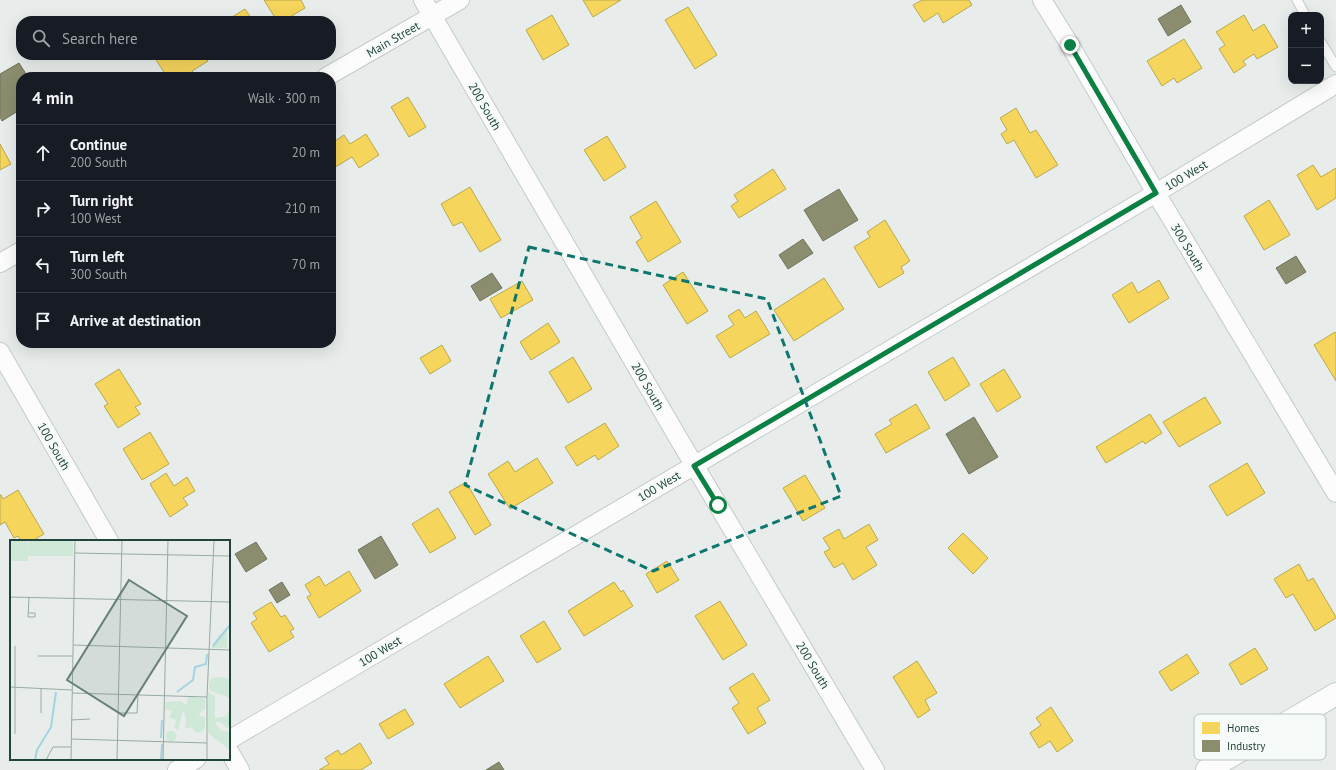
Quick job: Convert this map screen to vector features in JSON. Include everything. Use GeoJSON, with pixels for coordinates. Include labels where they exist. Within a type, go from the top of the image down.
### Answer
{"type":"FeatureCollection","features":[{"type":"Feature","properties":{"kind":"street","name":"200 South"},"geometry":{"type":"LineString","coordinates":[[423,0],[694,466],[875,770]]}},
{"type":"Feature","properties":{"kind":"street","name":"Main Street"},"geometry":{"type":"LineString","coordinates":[[335,72],[460,0]]}},
{"type":"Feature","properties":{"kind":"street","name":"300 South"},"geometry":{"type":"LineString","coordinates":[[1045,1],[1156,193],[1336,493]]}},
{"type":"Feature","properties":{"kind":"street","name":"100 West"},"geometry":{"type":"LineString","coordinates":[[230,739],[1156,193],[1336,84]]}},
{"type":"Feature","properties":{"kind":"street"},"geometry":{"type":"LineString","coordinates":[[0,263],[16,254]]}},
{"type":"Feature","properties":{"kind":"street","name":"100 South"},"geometry":{"type":"LineString","coordinates":[[0,352],[108,540]]}},
{"type":"Feature","properties":{"kind":"street"},"geometry":{"type":"LineString","coordinates":[[1302,714],[1336,694]]}},
{"type":"Feature","properties":{"kind":"street"},"geometry":{"type":"LineString","coordinates":[[230,753],[240,770]]}},
{"type":"Feature","properties":{"kind":"street"},"geometry":{"type":"LineString","coordinates":[[177,770],[194,760]]}},
{"type":"Feature","properties":{"kind":"street"},"geometry":{"type":"LineString","coordinates":[[1207,770],[1224,760]]}},
{"type":"Feature","properties":{"kind":"lane"},"geometry":{"type":"LineString","coordinates":[[1297,0],[1303,12]]}},
{"type":"Feature","properties":{"kind":"lane"},"geometry":{"type":"LineString","coordinates":[[1324,47],[1336,67]]}},
{"type":"Feature","properties":{"kind":"highlighted area"},"geometry":{"type":"Polygon","coordinates":[[[529,247],[767,299],[841,496],[653,571],[465,485],[529,247]]]}},
{"type":"Feature","properties":{"kind":"building: Homes"},"geometry":{"type":"Polygon","coordinates":[[[264,0],[301,0],[305,8],[291,16],[274,16],[264,0]]]}},
{"type":"Feature","properties":{"kind":"building: Homes"},"geometry":{"type":"Polygon","coordinates":[[[583,0],[621,0],[593,17],[583,0]]]}},
{"type":"Feature","properties":{"kind":"building: Homes"},"geometry":{"type":"Polygon","coordinates":[[[922,0],[969,0],[972,5],[943,23],[938,13],[924,22],[913,5],[922,0]]]}},
{"type":"Feature","properties":{"kind":"building: Homes"},"geometry":{"type":"Polygon","coordinates":[[[688,7],[717,55],[695,69],[665,20],[688,7]]]}},
{"type":"Feature","properties":{"kind":"building: Homes"},"geometry":{"type":"Polygon","coordinates":[[[245,9],[250,16],[234,16],[245,9]]]}},
{"type":"Feature","properties":{"kind":"building: Homes"},"geometry":{"type":"Polygon","coordinates":[[[552,15],[569,45],[543,60],[526,30],[552,15]]]}},
{"type":"Feature","properties":{"kind":"building: Homes"},"geometry":{"type":"Polygon","coordinates":[[[1244,15],[1253,31],[1264,24],[1278,47],[1257,59],[1254,54],[1243,61],[1246,65],[1234,73],[1219,49],[1225,45],[1216,32],[1244,15]]]}},
{"type":"Feature","properties":{"kind":"building: Homes"},"geometry":{"type":"Polygon","coordinates":[[[1184,39],[1202,68],[1177,83],[1174,78],[1162,86],[1147,61],[1184,39]]]}},
{"type":"Feature","properties":{"kind":"building: Homes"},"geometry":{"type":"Polygon","coordinates":[[[156,60],[208,61],[192,71],[193,72],[164,72],[156,60]]]}},
{"type":"Feature","properties":{"kind":"building: Homes"},"geometry":{"type":"Polygon","coordinates":[[[408,97],[426,127],[409,137],[391,107],[408,97]]]}},
{"type":"Feature","properties":{"kind":"building: Homes"},"geometry":{"type":"Polygon","coordinates":[[[1016,108],[1030,133],[1036,130],[1058,165],[1036,178],[1014,140],[1007,144],[1001,134],[1007,130],[1000,118],[1016,108]]]}},
{"type":"Feature","properties":{"kind":"building: Homes"},"geometry":{"type":"Polygon","coordinates":[[[366,134],[379,155],[359,168],[352,157],[336,167],[336,140],[344,135],[350,144],[366,134]]]}},
{"type":"Feature","properties":{"kind":"building: Homes"},"geometry":{"type":"Polygon","coordinates":[[[607,136],[626,167],[604,181],[584,150],[607,136]]]}},
{"type":"Feature","properties":{"kind":"building: Homes"},"geometry":{"type":"Polygon","coordinates":[[[0,144],[11,164],[0,170],[0,144]]]}},
{"type":"Feature","properties":{"kind":"building: Homes"},"geometry":{"type":"Polygon","coordinates":[[[1313,165],[1321,177],[1336,168],[1336,198],[1317,210],[1297,175],[1313,165]]]}},
{"type":"Feature","properties":{"kind":"building: Homes"},"geometry":{"type":"Polygon","coordinates":[[[773,169],[786,189],[739,218],[731,206],[738,201],[734,195],[773,169]]]}},
{"type":"Feature","properties":{"kind":"building: Homes"},"geometry":{"type":"Polygon","coordinates":[[[470,187],[501,240],[480,252],[462,222],[453,226],[441,204],[470,187]]]}},
{"type":"Feature","properties":{"kind":"building: Homes"},"geometry":{"type":"Polygon","coordinates":[[[1269,200],[1290,235],[1264,250],[1244,216],[1269,200]]]}},
{"type":"Feature","properties":{"kind":"building: Homes"},"geometry":{"type":"Polygon","coordinates":[[[656,201],[681,242],[648,262],[636,242],[642,238],[630,217],[656,201]]]}},
{"type":"Feature","properties":{"kind":"building: Homes"},"geometry":{"type":"Polygon","coordinates":[[[885,220],[910,261],[901,267],[904,273],[879,288],[854,247],[870,237],[867,232],[885,220]]]}},
{"type":"Feature","properties":{"kind":"building: Homes"},"geometry":{"type":"Polygon","coordinates":[[[683,272],[708,311],[687,324],[663,285],[683,272]]]}},
{"type":"Feature","properties":{"kind":"building: Homes"},"geometry":{"type":"Polygon","coordinates":[[[824,278],[844,309],[794,341],[774,310],[824,278]]]}},
{"type":"Feature","properties":{"kind":"building: Homes"},"geometry":{"type":"Polygon","coordinates":[[[1159,280],[1169,298],[1129,323],[1112,295],[1132,282],[1138,293],[1159,280]]]}},
{"type":"Feature","properties":{"kind":"building: Homes"},"geometry":{"type":"Polygon","coordinates":[[[522,281],[533,300],[501,318],[490,299],[522,281]]]}},
{"type":"Feature","properties":{"kind":"building: Homes"},"geometry":{"type":"Polygon","coordinates":[[[739,309],[745,318],[756,311],[770,334],[730,358],[716,336],[734,325],[728,316],[739,309]]]}},
{"type":"Feature","properties":{"kind":"building: Homes"},"geometry":{"type":"Polygon","coordinates":[[[548,323],[560,342],[531,360],[520,342],[548,323]]]}},
{"type":"Feature","properties":{"kind":"building: Homes"},"geometry":{"type":"Polygon","coordinates":[[[1335,332],[1336,333],[1336,381],[1314,345],[1335,332]]]}},
{"type":"Feature","properties":{"kind":"building: Homes"},"geometry":{"type":"Polygon","coordinates":[[[442,345],[451,361],[430,374],[420,358],[442,345]]]}},
{"type":"Feature","properties":{"kind":"building: Homes"},"geometry":{"type":"Polygon","coordinates":[[[573,357],[592,389],[568,403],[549,372],[573,357]]]}},
{"type":"Feature","properties":{"kind":"building: Homes"},"geometry":{"type":"Polygon","coordinates":[[[953,357],[970,385],[945,401],[928,372],[953,357]]]}},
{"type":"Feature","properties":{"kind":"building: Homes"},"geometry":{"type":"Polygon","coordinates":[[[119,369],[141,404],[135,407],[140,414],[118,428],[104,406],[108,404],[95,384],[119,369]]]}},
{"type":"Feature","properties":{"kind":"building: Homes"},"geometry":{"type":"Polygon","coordinates":[[[1004,369],[1021,397],[997,412],[980,384],[1004,369]]]}},
{"type":"Feature","properties":{"kind":"building: Homes"},"geometry":{"type":"Polygon","coordinates":[[[1205,397],[1221,423],[1179,447],[1163,422],[1205,397]]]}},
{"type":"Feature","properties":{"kind":"building: Homes"},"geometry":{"type":"Polygon","coordinates":[[[916,404],[930,428],[886,453],[875,434],[892,424],[889,420],[916,404]]]}},
{"type":"Feature","properties":{"kind":"building: Homes"},"geometry":{"type":"Polygon","coordinates":[[[1150,414],[1162,433],[1145,444],[1143,441],[1106,463],[1096,447],[1150,414]]]}},
{"type":"Feature","properties":{"kind":"building: Homes"},"geometry":{"type":"Polygon","coordinates":[[[605,423],[619,446],[598,460],[595,455],[577,466],[565,447],[605,423]]]}},
{"type":"Feature","properties":{"kind":"building: Homes"},"geometry":{"type":"Polygon","coordinates":[[[150,432],[169,464],[142,480],[123,449],[150,432]]]}},
{"type":"Feature","properties":{"kind":"building: Homes"},"geometry":{"type":"Polygon","coordinates":[[[537,458],[553,483],[510,509],[488,474],[508,461],[515,472],[537,458]]]}},
{"type":"Feature","properties":{"kind":"building: Homes"},"geometry":{"type":"Polygon","coordinates":[[[1247,463],[1265,493],[1227,516],[1209,486],[1247,463]]]}},
{"type":"Feature","properties":{"kind":"building: Homes"},"geometry":{"type":"Polygon","coordinates":[[[166,473],[174,486],[187,477],[195,491],[183,498],[188,505],[170,517],[150,484],[166,473]]]}},
{"type":"Feature","properties":{"kind":"building: Homes"},"geometry":{"type":"Polygon","coordinates":[[[805,475],[825,508],[803,521],[783,488],[805,475]]]}},
{"type":"Feature","properties":{"kind":"building: Homes"},"geometry":{"type":"Polygon","coordinates":[[[466,482],[491,525],[475,535],[449,492],[466,482]]]}},
{"type":"Feature","properties":{"kind":"building: Homes"},"geometry":{"type":"Polygon","coordinates":[[[18,490],[44,534],[34,540],[20,540],[18,536],[14,538],[5,522],[0,525],[0,495],[3,499],[18,490]]]}},
{"type":"Feature","properties":{"kind":"building: Homes"},"geometry":{"type":"Polygon","coordinates":[[[438,508],[456,538],[430,553],[412,524],[438,508]]]}},
{"type":"Feature","properties":{"kind":"building: Homes"},"geometry":{"type":"Polygon","coordinates":[[[869,524],[878,540],[866,547],[877,565],[853,580],[843,563],[834,568],[824,552],[830,549],[823,538],[839,529],[844,539],[869,524]]]}},
{"type":"Feature","properties":{"kind":"building: Homes"},"geometry":{"type":"Polygon","coordinates":[[[963,533],[988,558],[973,574],[948,548],[963,533]]]}},
{"type":"Feature","properties":{"kind":"building: Homes"},"geometry":{"type":"Polygon","coordinates":[[[667,561],[679,580],[657,593],[646,574],[667,561]]]}},
{"type":"Feature","properties":{"kind":"building: Homes"},"geometry":{"type":"Polygon","coordinates":[[[1299,564],[1308,581],[1313,578],[1336,617],[1315,631],[1293,594],[1286,598],[1274,579],[1299,564]]]}},
{"type":"Feature","properties":{"kind":"building: Homes"},"geometry":{"type":"Polygon","coordinates":[[[349,571],[361,591],[319,618],[307,597],[311,595],[305,585],[319,576],[325,586],[349,571]]]}},
{"type":"Feature","properties":{"kind":"building: Homes"},"geometry":{"type":"Polygon","coordinates":[[[614,582],[621,592],[623,590],[633,606],[584,636],[568,611],[614,582]]]}},
{"type":"Feature","properties":{"kind":"building: Homes"},"geometry":{"type":"Polygon","coordinates":[[[720,601],[747,645],[723,660],[695,616],[720,601]]]}},
{"type":"Feature","properties":{"kind":"building: Homes"},"geometry":{"type":"Polygon","coordinates":[[[271,602],[281,617],[285,615],[294,629],[290,631],[294,637],[269,652],[251,623],[257,619],[253,613],[271,602]]]}},
{"type":"Feature","properties":{"kind":"building: Homes"},"geometry":{"type":"Polygon","coordinates":[[[544,621],[561,649],[537,663],[520,636],[544,621]]]}},
{"type":"Feature","properties":{"kind":"building: Homes"},"geometry":{"type":"Polygon","coordinates":[[[1255,648],[1268,669],[1241,685],[1229,664],[1255,648]]]}},
{"type":"Feature","properties":{"kind":"building: Homes"},"geometry":{"type":"Polygon","coordinates":[[[1187,654],[1199,673],[1171,691],[1159,672],[1187,654]]]}},
{"type":"Feature","properties":{"kind":"building: Homes"},"geometry":{"type":"Polygon","coordinates":[[[488,656],[504,681],[460,708],[444,684],[488,656]]]}},
{"type":"Feature","properties":{"kind":"building: Homes"},"geometry":{"type":"Polygon","coordinates":[[[917,661],[937,693],[925,700],[930,710],[918,718],[893,677],[917,661]]]}},
{"type":"Feature","properties":{"kind":"building: Homes"},"geometry":{"type":"Polygon","coordinates":[[[753,673],[770,700],[757,708],[766,723],[748,734],[732,708],[739,703],[729,688],[753,673]]]}},
{"type":"Feature","properties":{"kind":"building: Homes"},"geometry":{"type":"Polygon","coordinates":[[[1051,707],[1073,741],[1057,752],[1050,741],[1039,748],[1030,733],[1041,725],[1036,718],[1051,707]]]}},
{"type":"Feature","properties":{"kind":"building: Homes"},"geometry":{"type":"Polygon","coordinates":[[[405,709],[414,724],[388,739],[379,724],[405,709]]]}},
{"type":"Feature","properties":{"kind":"building: Homes"},"geometry":{"type":"Polygon","coordinates":[[[360,743],[372,763],[361,770],[319,770],[329,764],[325,758],[338,750],[341,755],[360,743]]]}},
{"type":"Feature","properties":{"kind":"building: Industry"},"geometry":{"type":"Polygon","coordinates":[[[1181,5],[1191,22],[1168,36],[1158,19],[1181,5]]]}},
{"type":"Feature","properties":{"kind":"building: Industry"},"geometry":{"type":"Polygon","coordinates":[[[19,63],[25,72],[16,72],[16,112],[2,121],[0,117],[0,74],[19,63]]]}},
{"type":"Feature","properties":{"kind":"building: Industry"},"geometry":{"type":"Polygon","coordinates":[[[839,189],[858,220],[823,241],[804,210],[839,189]]]}},
{"type":"Feature","properties":{"kind":"building: Industry"},"geometry":{"type":"Polygon","coordinates":[[[803,239],[813,253],[788,269],[779,255],[803,239]]]}},
{"type":"Feature","properties":{"kind":"building: Industry"},"geometry":{"type":"Polygon","coordinates":[[[1296,256],[1306,272],[1286,284],[1276,268],[1296,256]]]}},
{"type":"Feature","properties":{"kind":"building: Industry"},"geometry":{"type":"Polygon","coordinates":[[[492,273],[502,288],[480,301],[471,286],[492,273]]]}},
{"type":"Feature","properties":{"kind":"building: Industry"},"geometry":{"type":"Polygon","coordinates":[[[974,417],[998,457],[969,474],[946,434],[974,417]]]}},
{"type":"Feature","properties":{"kind":"building: Industry"},"geometry":{"type":"Polygon","coordinates":[[[381,536],[398,565],[375,579],[358,550],[381,536]]]}},
{"type":"Feature","properties":{"kind":"building: Industry"},"geometry":{"type":"Polygon","coordinates":[[[256,542],[267,559],[246,572],[235,554],[256,542]]]}},
{"type":"Feature","properties":{"kind":"building: Industry"},"geometry":{"type":"Polygon","coordinates":[[[282,582],[290,595],[277,603],[269,590],[282,582]]]}},
{"type":"Feature","properties":{"kind":"building: Industry"},"geometry":{"type":"Polygon","coordinates":[[[499,762],[504,770],[486,770],[499,762]]]}},
{"type":"Feature","properties":{"kind":"route"},"geometry":{"type":"LineString","coordinates":[[718,505],[694,466],[1156,193],[1070,45]]}}]}
